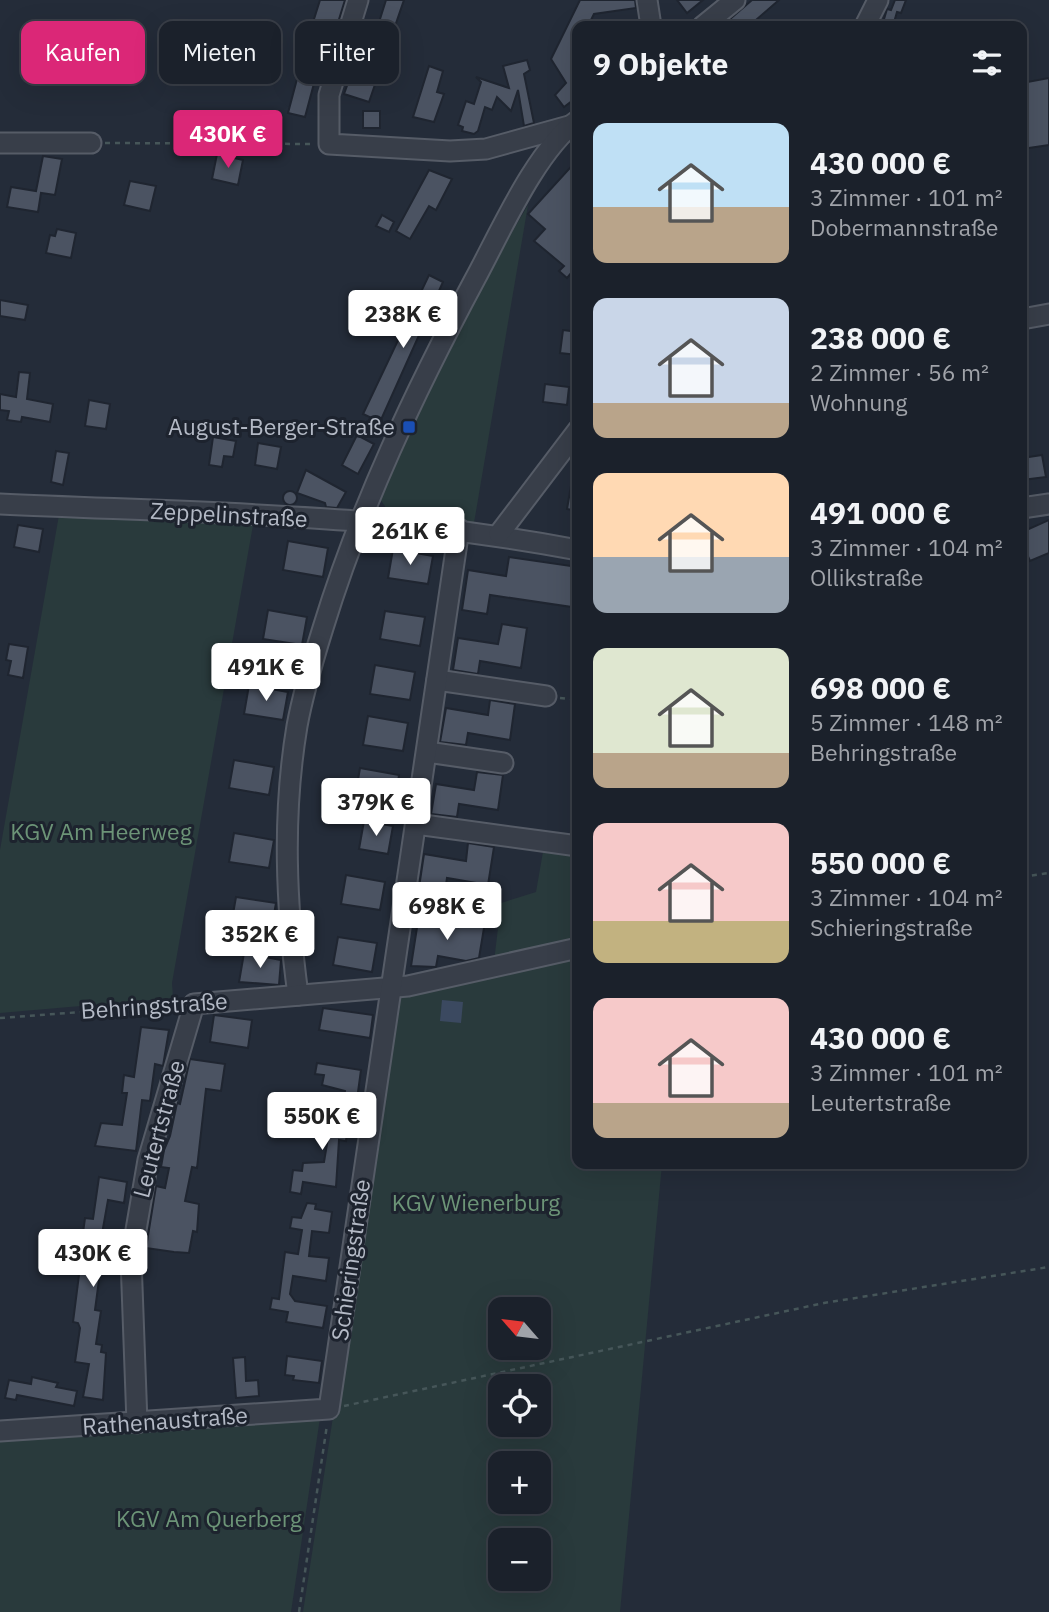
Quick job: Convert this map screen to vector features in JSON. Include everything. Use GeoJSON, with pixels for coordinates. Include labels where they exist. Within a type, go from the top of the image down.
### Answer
{"type":"FeatureCollection","features":[{"type":"Feature","properties":{"kind":"street"},"geometry":{"type":"LineString","coordinates":[[358,0],[329,95],[329,144],[450,151],[486,149],[572,122]]}},
{"type":"Feature","properties":{"kind":"street"},"geometry":{"type":"LineString","coordinates":[[647,0],[650,21]]}},
{"type":"Feature","properties":{"kind":"street"},"geometry":{"type":"LineString","coordinates":[[710,21],[735,0]]}},
{"type":"Feature","properties":{"kind":"street"},"geometry":{"type":"LineString","coordinates":[[868,21],[878,0]]}},
{"type":"Feature","properties":{"kind":"street"},"geometry":{"type":"LineString","coordinates":[[298,995],[289,920],[286,849],[297,725],[331,600],[359,521],[444,337],[541,160],[572,123]]}},
{"type":"Feature","properties":{"kind":"street"},"geometry":{"type":"LineString","coordinates":[[0,143],[91,143]]}},
{"type":"Feature","properties":{"kind":"street"},"geometry":{"type":"LineString","coordinates":[[1027,318],[1049,314]]}},
{"type":"Feature","properties":{"kind":"street"},"geometry":{"type":"LineString","coordinates":[[499,534],[572,438]]}},
{"type":"Feature","properties":{"kind":"street","name":"Zeppelinstraße"},"geometry":{"type":"LineString","coordinates":[[0,504],[359,521],[499,534],[572,549]]}},
{"type":"Feature","properties":{"kind":"street"},"geometry":{"type":"LineString","coordinates":[[1027,507],[1049,504]]}},
{"type":"Feature","properties":{"kind":"street","name":"Schieringstraße"},"geometry":{"type":"LineString","coordinates":[[329,1409],[400,987],[416,824],[459,529]]}},
{"type":"Feature","properties":{"kind":"street"},"geometry":{"type":"LineString","coordinates":[[437,680],[546,696]]}},
{"type":"Feature","properties":{"kind":"street"},"geometry":{"type":"LineString","coordinates":[[427,752],[503,763]]}},
{"type":"Feature","properties":{"kind":"street"},"geometry":{"type":"LineString","coordinates":[[416,824],[572,845]]}},
{"type":"Feature","properties":{"kind":"street","name":"Behringstraße"},"geometry":{"type":"LineString","coordinates":[[194,1004],[400,987],[572,949]]}},
{"type":"Feature","properties":{"kind":"street","name":"Leutertstraße"},"geometry":{"type":"LineString","coordinates":[[137,1423],[131,1259],[148,1160],[194,1004]]}},
{"type":"Feature","properties":{"kind":"street","name":"Rathenaustraße"},"geometry":{"type":"LineString","coordinates":[[0,1431],[329,1409]]}},
{"type":"Feature","properties":{"kind":"path"},"geometry":{"type":"LineString","coordinates":[[91,143],[329,144]]}},
{"type":"Feature","properties":{"kind":"path"},"geometry":{"type":"LineString","coordinates":[[1027,876],[1049,873]]}},
{"type":"Feature","properties":{"kind":"path","name":"Behringstraße"},"geometry":{"type":"LineString","coordinates":[[0,1018],[194,1004]]}},
{"type":"Feature","properties":{"kind":"path"},"geometry":{"type":"LineString","coordinates":[[299,1612],[329,1409],[824,1303],[1049,1267]]}},
{"type":"Feature","properties":{"kind":"green space"},"geometry":{"type":"Polygon","coordinates":[[[528,205],[474,523],[393,518],[380,499],[458,324],[528,205]]]}},
{"type":"Feature","properties":{"kind":"green space","name":"KGV Am Heerweg"},"geometry":{"type":"Polygon","coordinates":[[[59,515],[253,525],[172,983],[173,998],[0,1013],[0,850],[59,515]]]}},
{"type":"Feature","properties":{"kind":"green space","name":"KGV Wienerburg"},"geometry":{"type":"Polygon","coordinates":[[[544,846],[572,849],[572,1169],[662,1169],[620,1612],[303,1612],[398,994],[493,970],[501,903],[536,892],[544,846]]]}},
{"type":"Feature","properties":{"kind":"green space","name":"KGV Am Querberg"},"geometry":{"type":"Polygon","coordinates":[[[320,1418],[291,1612],[0,1612],[0,1438],[320,1418]]]}},
{"type":"Feature","properties":{"kind":"water"},"geometry":{"type":"Polygon","coordinates":[[[442,1000],[463,1002],[461,1023],[440,1021],[442,1000]]]}},
{"type":"Feature","properties":{"kind":"building"},"geometry":{"type":"Polygon","coordinates":[[[320,0],[345,0],[338,21],[313,21],[320,0]]]}},
{"type":"Feature","properties":{"kind":"building"},"geometry":{"type":"Polygon","coordinates":[[[386,0],[404,0],[397,21],[379,21],[386,0]]]}},
{"type":"Feature","properties":{"kind":"building"},"geometry":{"type":"Polygon","coordinates":[[[580,0],[635,0],[636,8],[594,14],[590,21],[572,21],[572,101],[564,107],[555,95],[566,83],[551,59],[580,0]]]}},
{"type":"Feature","properties":{"kind":"building"},"geometry":{"type":"Polygon","coordinates":[[[677,0],[703,0],[687,13],[677,0]]]}},
{"type":"Feature","properties":{"kind":"building"},"geometry":{"type":"Polygon","coordinates":[[[752,0],[779,0],[755,21],[728,21],[752,0]]]}},
{"type":"Feature","properties":{"kind":"building"},"geometry":{"type":"Polygon","coordinates":[[[895,0],[906,0],[894,21],[883,21],[887,9],[891,10],[895,0]]]}},
{"type":"Feature","properties":{"kind":"building"},"geometry":{"type":"Polygon","coordinates":[[[527,60],[530,70],[524,74],[534,123],[524,126],[518,90],[511,111],[497,97],[492,110],[485,107],[478,131],[474,134],[462,131],[463,127],[458,125],[466,101],[474,104],[481,82],[476,77],[509,88],[503,66],[527,60]]]}},
{"type":"Feature","properties":{"kind":"building"},"geometry":{"type":"Polygon","coordinates":[[[429,66],[443,71],[437,92],[444,94],[434,122],[413,117],[429,66]]]}},
{"type":"Feature","properties":{"kind":"building"},"geometry":{"type":"Polygon","coordinates":[[[1049,78],[1049,145],[1027,148],[1027,82],[1049,78]]]}},
{"type":"Feature","properties":{"kind":"building"},"geometry":{"type":"Polygon","coordinates":[[[296,84],[314,84],[305,117],[288,113],[296,84]]]}},
{"type":"Feature","properties":{"kind":"building"},"geometry":{"type":"Polygon","coordinates":[[[348,84],[375,84],[369,102],[344,94],[348,84]]]}},
{"type":"Feature","properties":{"kind":"building"},"geometry":{"type":"Polygon","coordinates":[[[363,111],[380,111],[380,128],[363,128],[363,111]]]}},
{"type":"Feature","properties":{"kind":"building"},"geometry":{"type":"Polygon","coordinates":[[[217,154],[243,160],[238,185],[212,179],[217,154]]]}},
{"type":"Feature","properties":{"kind":"building"},"geometry":{"type":"Polygon","coordinates":[[[43,156],[62,159],[55,195],[41,193],[38,212],[7,207],[11,187],[36,191],[43,156]]]}},
{"type":"Feature","properties":{"kind":"building"},"geometry":{"type":"Polygon","coordinates":[[[572,166],[572,272],[567,278],[559,271],[564,266],[534,241],[545,229],[528,214],[572,166]]]}},
{"type":"Feature","properties":{"kind":"building"},"geometry":{"type":"Polygon","coordinates":[[[429,170],[452,179],[436,210],[429,206],[410,239],[396,231],[429,170]]]}},
{"type":"Feature","properties":{"kind":"building"},"geometry":{"type":"Polygon","coordinates":[[[130,181],[156,186],[150,211],[124,205],[130,181]]]}},
{"type":"Feature","properties":{"kind":"building"},"geometry":{"type":"Polygon","coordinates":[[[382,215],[394,222],[389,232],[376,226],[382,215]]]}},
{"type":"Feature","properties":{"kind":"building"},"geometry":{"type":"Polygon","coordinates":[[[57,229],[76,233],[71,258],[46,253],[50,235],[55,236],[57,229]]]}},
{"type":"Feature","properties":{"kind":"building"},"geometry":{"type":"Polygon","coordinates":[[[429,275],[443,282],[380,422],[363,414],[429,275]]]}},
{"type":"Feature","properties":{"kind":"building"},"geometry":{"type":"Polygon","coordinates":[[[0,300],[28,305],[25,320],[0,316],[0,300]]]}},
{"type":"Feature","properties":{"kind":"building"},"geometry":{"type":"Polygon","coordinates":[[[563,330],[572,331],[572,354],[560,353],[563,330]]]}},
{"type":"Feature","properties":{"kind":"building"},"geometry":{"type":"Polygon","coordinates":[[[19,372],[30,373],[27,399],[53,404],[50,422],[22,417],[21,422],[7,420],[9,411],[0,410],[0,394],[16,397],[19,372]]]}},
{"type":"Feature","properties":{"kind":"building"},"geometry":{"type":"Polygon","coordinates":[[[545,384],[569,387],[567,405],[543,402],[545,384]]]}},
{"type":"Feature","properties":{"kind":"building"},"geometry":{"type":"Polygon","coordinates":[[[89,400],[110,404],[106,429],[85,426],[89,400]]]}},
{"type":"Feature","properties":{"kind":"building"},"geometry":{"type":"Polygon","coordinates":[[[357,435],[374,444],[358,474],[342,465],[357,435]]]}},
{"type":"Feature","properties":{"kind":"building"},"geometry":{"type":"Polygon","coordinates":[[[213,437],[236,441],[233,457],[224,456],[222,467],[209,465],[213,437]]]}},
{"type":"Feature","properties":{"kind":"building"},"geometry":{"type":"Polygon","coordinates":[[[258,443],[281,447],[277,469],[255,465],[258,443]]]}},
{"type":"Feature","properties":{"kind":"building"},"geometry":{"type":"Polygon","coordinates":[[[56,451],[69,453],[63,485],[51,482],[56,451]]]}},
{"type":"Feature","properties":{"kind":"building"},"geometry":{"type":"Polygon","coordinates":[[[1042,455],[1046,477],[1027,479],[1027,457],[1042,455]]]}},
{"type":"Feature","properties":{"kind":"building"},"geometry":{"type":"Polygon","coordinates":[[[306,470],[346,492],[337,508],[326,507],[325,503],[297,493],[306,470]]]}},
{"type":"Feature","properties":{"kind":"building"},"geometry":{"type":"Polygon","coordinates":[[[572,480],[572,510],[567,509],[572,480]]]}},
{"type":"Feature","properties":{"kind":"building"},"geometry":{"type":"Polygon","coordinates":[[[287,491],[293,491],[297,498],[293,505],[287,505],[283,501],[283,495],[287,491]]]}},
{"type":"Feature","properties":{"kind":"building"},"geometry":{"type":"Polygon","coordinates":[[[1049,520],[1049,553],[1030,561],[1027,554],[1027,530],[1049,520]]]}},
{"type":"Feature","properties":{"kind":"building"},"geometry":{"type":"Polygon","coordinates":[[[18,525],[43,529],[39,552],[14,547],[18,525]]]}},
{"type":"Feature","properties":{"kind":"building"},"geometry":{"type":"Polygon","coordinates":[[[288,541],[328,548],[323,577],[283,570],[288,541]]]}},
{"type":"Feature","properties":{"kind":"building"},"geometry":{"type":"Polygon","coordinates":[[[393,549],[433,556],[428,584],[388,578],[393,549]]]}},
{"type":"Feature","properties":{"kind":"building"},"geometry":{"type":"Polygon","coordinates":[[[509,557],[572,566],[572,607],[490,595],[487,614],[462,610],[468,570],[506,576],[509,557]]]}},
{"type":"Feature","properties":{"kind":"building"},"geometry":{"type":"Polygon","coordinates":[[[268,610],[307,617],[302,645],[263,639],[268,610]]]}},
{"type":"Feature","properties":{"kind":"building"},"geometry":{"type":"Polygon","coordinates":[[[385,611],[425,617],[420,646],[380,639],[385,611]]]}},
{"type":"Feature","properties":{"kind":"building"},"geometry":{"type":"Polygon","coordinates":[[[502,624],[527,628],[521,668],[480,661],[478,674],[453,670],[458,638],[498,644],[502,624]]]}},
{"type":"Feature","properties":{"kind":"building"},"geometry":{"type":"Polygon","coordinates":[[[9,644],[28,647],[23,678],[8,675],[11,661],[6,660],[9,644]]]}},
{"type":"Feature","properties":{"kind":"building"},"geometry":{"type":"Polygon","coordinates":[[[375,665],[415,672],[410,700],[370,694],[375,665]]]}},
{"type":"Feature","properties":{"kind":"building"},"geometry":{"type":"Polygon","coordinates":[[[249,685],[288,692],[283,720],[244,714],[249,685]]]}},
{"type":"Feature","properties":{"kind":"building"},"geometry":{"type":"Polygon","coordinates":[[[490,700],[515,704],[510,740],[468,733],[466,745],[440,742],[446,708],[488,715],[490,700]]]}},
{"type":"Feature","properties":{"kind":"building"},"geometry":{"type":"Polygon","coordinates":[[[368,716],[408,723],[403,751],[363,745],[368,716]]]}},
{"type":"Feature","properties":{"kind":"building"},"geometry":{"type":"Polygon","coordinates":[[[234,760],[274,767],[269,795],[229,788],[234,760]]]}},
{"type":"Feature","properties":{"kind":"building"},"geometry":{"type":"Polygon","coordinates":[[[360,768],[399,775],[395,804],[355,797],[360,768]]]}},
{"type":"Feature","properties":{"kind":"building"},"geometry":{"type":"Polygon","coordinates":[[[477,772],[503,775],[498,810],[459,804],[457,817],[431,814],[436,784],[474,790],[477,772]]]}},
{"type":"Feature","properties":{"kind":"building"},"geometry":{"type":"Polygon","coordinates":[[[364,821],[393,826],[388,854],[359,849],[364,821]]]}},
{"type":"Feature","properties":{"kind":"building"},"geometry":{"type":"Polygon","coordinates":[[[234,833],[274,840],[269,868],[229,862],[234,833]]]}},
{"type":"Feature","properties":{"kind":"building"},"geometry":{"type":"Polygon","coordinates":[[[468,843],[494,847],[488,885],[447,878],[444,898],[418,894],[424,854],[466,861],[468,843]]]}},
{"type":"Feature","properties":{"kind":"building"},"geometry":{"type":"Polygon","coordinates":[[[346,875],[385,882],[380,910],[341,904],[346,875]]]}},
{"type":"Feature","properties":{"kind":"building"},"geometry":{"type":"Polygon","coordinates":[[[236,897],[276,903],[271,932],[231,925],[236,897]]]}},
{"type":"Feature","properties":{"kind":"building"},"geometry":{"type":"Polygon","coordinates":[[[459,919],[485,922],[479,958],[466,961],[438,956],[436,967],[411,966],[418,921],[458,927],[459,919]]]}},
{"type":"Feature","properties":{"kind":"building"},"geometry":{"type":"Polygon","coordinates":[[[338,937],[377,943],[372,972],[333,965],[338,937]]]}},
{"type":"Feature","properties":{"kind":"building"},"geometry":{"type":"Polygon","coordinates":[[[244,953],[281,960],[279,985],[239,982],[244,953]]]}},
{"type":"Feature","properties":{"kind":"building"},"geometry":{"type":"Polygon","coordinates":[[[323,1008],[373,1015],[370,1038],[319,1030],[323,1008]]]}},
{"type":"Feature","properties":{"kind":"building"},"geometry":{"type":"Polygon","coordinates":[[[214,1015],[252,1020],[248,1048],[210,1042],[214,1015]]]}},
{"type":"Feature","properties":{"kind":"building"},"geometry":{"type":"Polygon","coordinates":[[[141,1027],[169,1030],[163,1066],[155,1064],[150,1101],[142,1100],[136,1151],[95,1146],[101,1123],[122,1125],[127,1093],[122,1093],[124,1075],[134,1077],[141,1027]]]}},
{"type":"Feature","properties":{"kind":"building"},"geometry":{"type":"Polygon","coordinates":[[[190,1059],[225,1064],[221,1091],[206,1089],[197,1168],[192,1167],[185,1201],[199,1204],[197,1232],[193,1231],[189,1253],[146,1248],[156,1186],[165,1188],[169,1168],[161,1167],[164,1150],[177,1103],[180,1104],[190,1059]]]}},
{"type":"Feature","properties":{"kind":"building"},"geometry":{"type":"Polygon","coordinates":[[[317,1063],[361,1070],[356,1107],[343,1105],[345,1091],[322,1085],[324,1075],[315,1074],[317,1063]]]}},
{"type":"Feature","properties":{"kind":"building"},"geometry":{"type":"Polygon","coordinates":[[[298,1113],[349,1119],[346,1141],[339,1140],[336,1187],[303,1182],[301,1194],[290,1192],[293,1170],[302,1171],[303,1163],[324,1162],[328,1138],[310,1136],[312,1124],[296,1122],[298,1113]]]}},
{"type":"Feature","properties":{"kind":"building"},"geometry":{"type":"Polygon","coordinates":[[[99,1177],[127,1182],[124,1203],[108,1200],[94,1279],[99,1280],[95,1310],[101,1311],[96,1344],[102,1345],[101,1352],[106,1353],[103,1400],[83,1397],[89,1364],[75,1362],[80,1328],[78,1323],[73,1322],[80,1267],[75,1267],[78,1247],[81,1247],[85,1218],[93,1219],[99,1177]]]}},
{"type":"Feature","properties":{"kind":"building"},"geometry":{"type":"Polygon","coordinates":[[[307,1203],[316,1204],[315,1209],[332,1212],[329,1233],[312,1231],[309,1256],[329,1258],[326,1281],[293,1276],[290,1294],[295,1301],[327,1306],[323,1328],[286,1322],[288,1312],[270,1309],[272,1298],[279,1299],[285,1252],[298,1254],[302,1230],[290,1228],[292,1217],[301,1218],[307,1203]]]}},
{"type":"Feature","properties":{"kind":"building"},"geometry":{"type":"Polygon","coordinates":[[[287,1356],[322,1361],[319,1383],[293,1380],[294,1376],[285,1375],[287,1356]]]}},
{"type":"Feature","properties":{"kind":"building"},"geometry":{"type":"Polygon","coordinates":[[[245,1357],[246,1381],[258,1380],[259,1396],[236,1398],[233,1358],[245,1357]]]}},
{"type":"Feature","properties":{"kind":"building"},"geometry":{"type":"Polygon","coordinates":[[[32,1377],[58,1383],[56,1387],[77,1391],[74,1406],[17,1395],[16,1400],[5,1398],[9,1380],[31,1384],[32,1377]]]}},
{"type":"Feature","properties":{"kind":"place","name":"August-Berger-Straße"},"geometry":{"type":"Point","coordinates":[409,427]}}]}
